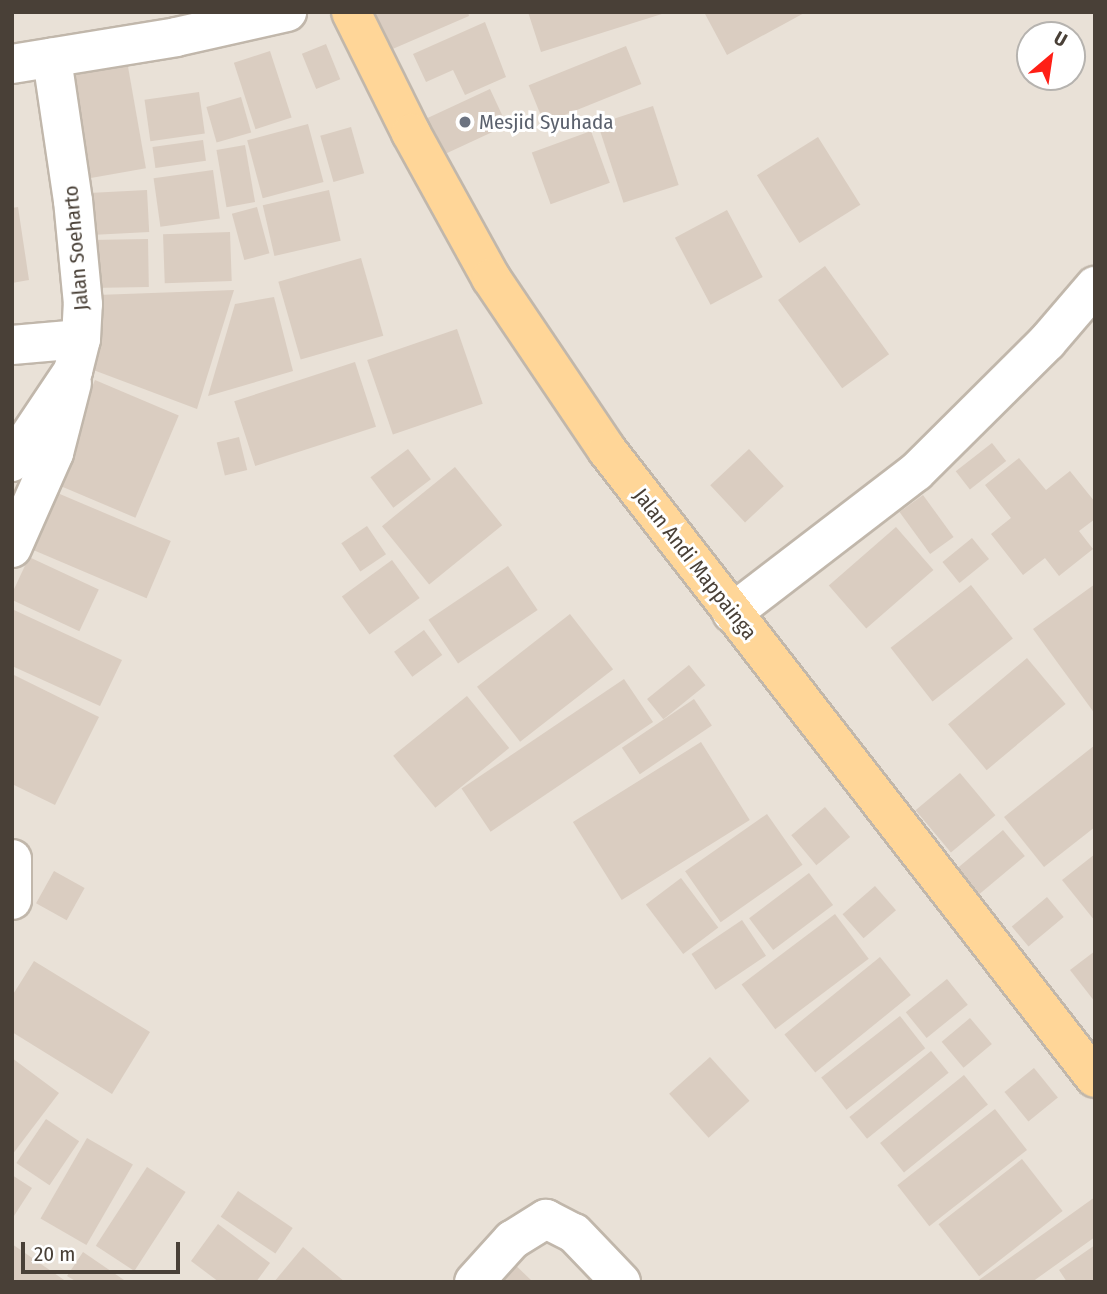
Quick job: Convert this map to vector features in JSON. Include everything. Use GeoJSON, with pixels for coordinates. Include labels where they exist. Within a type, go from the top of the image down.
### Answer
{"type":"FeatureCollection","features":[{"type":"Feature","properties":{"kind":"main road","name":"Jalan Andi Mappainga"},"geometry":{"type":"LineString","coordinates":[[351,12],[411,133],[491,278],[607,450],[1095,1078]]}},
{"type":"Feature","properties":{"kind":"street"},"geometry":{"type":"LineString","coordinates":[[12,64],[287,12]]}},
{"type":"Feature","properties":{"kind":"street","name":"Jalan Soeharto"},"geometry":{"type":"LineString","coordinates":[[12,548],[54,453],[71,397],[83,304],[74,214],[52,58]]}},
{"type":"Feature","properties":{"kind":"street"},"geometry":{"type":"LineString","coordinates":[[732,613],[916,472],[1047,342],[1095,286]]}},
{"type":"Feature","properties":{"kind":"street"},"geometry":{"type":"LineString","coordinates":[[12,345],[77,355],[12,462]]}},
{"type":"Feature","properties":{"kind":"street"},"geometry":{"type":"LineString","coordinates":[[12,859],[12,900]]}},
{"type":"Feature","properties":{"kind":"street"},"geometry":{"type":"LineString","coordinates":[[474,1282],[512,1240],[546,1219],[574,1233],[621,1282]]}},
{"type":"Feature","properties":{"kind":"shaded area"},"geometry":{"type":"Polygon","coordinates":[[[12,12],[1095,12],[1095,1282],[12,1282],[12,12]]]}},
{"type":"Feature","properties":{"kind":"building"},"geometry":{"type":"Polygon","coordinates":[[[372,12],[468,12],[469,16],[388,51],[372,12]]]}},
{"type":"Feature","properties":{"kind":"building"},"geometry":{"type":"Polygon","coordinates":[[[528,12],[665,12],[665,13],[541,52],[528,12]]]}},
{"type":"Feature","properties":{"kind":"building"},"geometry":{"type":"Polygon","coordinates":[[[704,12],[806,12],[727,55],[704,12]]]}},
{"type":"Feature","properties":{"kind":"building"},"geometry":{"type":"Polygon","coordinates":[[[485,22],[506,77],[465,95],[453,70],[426,82],[413,54],[485,22]]]}},
{"type":"Feature","properties":{"kind":"building"},"geometry":{"type":"Polygon","coordinates":[[[326,44],[340,79],[316,89],[302,54],[326,44]]]}},
{"type":"Feature","properties":{"kind":"building"},"geometry":{"type":"Polygon","coordinates":[[[626,46],[641,84],[544,123],[529,85],[626,46]]]}},
{"type":"Feature","properties":{"kind":"building"},"geometry":{"type":"Polygon","coordinates":[[[270,51],[292,118],[255,129],[234,63],[270,51]]]}},
{"type":"Feature","properties":{"kind":"building"},"geometry":{"type":"Polygon","coordinates":[[[127,61],[146,168],[81,180],[62,72],[127,61]]]}},
{"type":"Feature","properties":{"kind":"building","name":"Mesjid Syuhada"},"geometry":{"type":"Polygon","coordinates":[[[490,89],[507,125],[441,156],[424,120],[490,89]]]}},
{"type":"Feature","properties":{"kind":"building"},"geometry":{"type":"Polygon","coordinates":[[[199,92],[205,134],[150,141],[145,100],[199,92]]]}},
{"type":"Feature","properties":{"kind":"building"},"geometry":{"type":"Polygon","coordinates":[[[241,97],[251,133],[217,142],[206,107],[241,97]]]}},
{"type":"Feature","properties":{"kind":"building"},"geometry":{"type":"Polygon","coordinates":[[[653,106],[679,185],[623,203],[598,124],[653,106]]]}},
{"type":"Feature","properties":{"kind":"building"},"geometry":{"type":"Polygon","coordinates":[[[308,124],[324,182],[263,198],[247,140],[308,124]]]}},
{"type":"Feature","properties":{"kind":"building"},"geometry":{"type":"Polygon","coordinates":[[[351,127],[364,173],[333,182],[320,136],[351,127]]]}},
{"type":"Feature","properties":{"kind":"building"},"geometry":{"type":"Polygon","coordinates":[[[591,131],[610,183],[551,204],[532,153],[591,131]]]}},
{"type":"Feature","properties":{"kind":"building"},"geometry":{"type":"Polygon","coordinates":[[[818,137],[860,205],[799,243],[757,175],[818,137]]]}},
{"type":"Feature","properties":{"kind":"building"},"geometry":{"type":"Polygon","coordinates":[[[203,140],[206,161],[155,168],[152,147],[203,140]]]}},
{"type":"Feature","properties":{"kind":"building"},"geometry":{"type":"Polygon","coordinates":[[[245,145],[255,202],[227,207],[216,150],[245,145]]]}},
{"type":"Feature","properties":{"kind":"building"},"geometry":{"type":"Polygon","coordinates":[[[213,170],[220,219],[160,227],[154,178],[213,170]]]}},
{"type":"Feature","properties":{"kind":"building"},"geometry":{"type":"Polygon","coordinates":[[[147,190],[149,232],[86,235],[84,193],[147,190]]]}},
{"type":"Feature","properties":{"kind":"building"},"geometry":{"type":"Polygon","coordinates":[[[329,190],[341,241],[274,256],[263,205],[329,190]]]}},
{"type":"Feature","properties":{"kind":"building"},"geometry":{"type":"Polygon","coordinates":[[[18,207],[29,280],[12,283],[12,208],[18,207]]]}},
{"type":"Feature","properties":{"kind":"building"},"geometry":{"type":"Polygon","coordinates":[[[257,207],[269,253],[244,260],[232,214],[257,207]]]}},
{"type":"Feature","properties":{"kind":"building"},"geometry":{"type":"Polygon","coordinates":[[[727,210],[763,277],[711,305],[675,238],[727,210]]]}},
{"type":"Feature","properties":{"kind":"building"},"geometry":{"type":"Polygon","coordinates":[[[230,232],[232,281],[165,283],[163,234],[230,232]]]}},
{"type":"Feature","properties":{"kind":"building"},"geometry":{"type":"Polygon","coordinates":[[[148,239],[149,287],[90,288],[89,240],[148,239]]]}},
{"type":"Feature","properties":{"kind":"building"},"geometry":{"type":"Polygon","coordinates":[[[361,258],[383,336],[301,360],[278,282],[361,258]]]}},
{"type":"Feature","properties":{"kind":"building"},"geometry":{"type":"Polygon","coordinates":[[[825,266],[889,354],[842,388],[778,300],[825,266]]]}},
{"type":"Feature","properties":{"kind":"building"},"geometry":{"type":"Polygon","coordinates":[[[234,290],[197,409],[88,368],[97,295],[234,290]]]}},
{"type":"Feature","properties":{"kind":"building"},"geometry":{"type":"Polygon","coordinates":[[[274,297],[293,371],[208,396],[235,304],[274,297]]]}},
{"type":"Feature","properties":{"kind":"building"},"geometry":{"type":"Polygon","coordinates":[[[457,329],[483,404],[393,435],[367,360],[457,329]]]}},
{"type":"Feature","properties":{"kind":"building"},"geometry":{"type":"Polygon","coordinates":[[[355,362],[376,427],[255,466],[234,401],[355,362]]]}},
{"type":"Feature","properties":{"kind":"building"},"geometry":{"type":"Polygon","coordinates":[[[95,380],[179,416],[135,518],[52,482],[95,380]]]}},
{"type":"Feature","properties":{"kind":"building"},"geometry":{"type":"Polygon","coordinates":[[[239,437],[247,470],[225,476],[217,443],[239,437]]]}},
{"type":"Feature","properties":{"kind":"building"},"geometry":{"type":"Polygon","coordinates":[[[992,443],[1006,461],[970,489],[956,471],[992,443]]]}},
{"type":"Feature","properties":{"kind":"building"},"geometry":{"type":"Polygon","coordinates":[[[408,449],[431,479],[393,508],[370,477],[408,449]]]}},
{"type":"Feature","properties":{"kind":"building"},"geometry":{"type":"Polygon","coordinates":[[[749,449],[784,486],[745,522],[710,485],[749,449]]]}},
{"type":"Feature","properties":{"kind":"building"},"geometry":{"type":"Polygon","coordinates":[[[1019,458],[1046,490],[1070,471],[1095,502],[1095,519],[1079,531],[1093,549],[1059,576],[1045,558],[1023,575],[991,534],[1011,518],[985,485],[1019,458]]]}},
{"type":"Feature","properties":{"kind":"building"},"geometry":{"type":"Polygon","coordinates":[[[455,467],[502,525],[429,584],[382,526],[455,467]]]}},
{"type":"Feature","properties":{"kind":"building"},"geometry":{"type":"Polygon","coordinates":[[[41,486],[171,541],[147,598],[17,543],[41,486]]]}},
{"type":"Feature","properties":{"kind":"building"},"geometry":{"type":"Polygon","coordinates":[[[923,495],[954,537],[930,554],[900,512],[923,495]]]}},
{"type":"Feature","properties":{"kind":"building"},"geometry":{"type":"Polygon","coordinates":[[[367,526],[386,554],[360,572],[341,543],[367,526]]]}},
{"type":"Feature","properties":{"kind":"building"},"geometry":{"type":"Polygon","coordinates":[[[896,527],[933,570],[866,628],[829,585],[896,527]]]}},
{"type":"Feature","properties":{"kind":"building"},"geometry":{"type":"Polygon","coordinates":[[[972,538],[989,559],[959,583],[942,562],[972,538]]]}},
{"type":"Feature","properties":{"kind":"building"},"geometry":{"type":"Polygon","coordinates":[[[29,557],[99,590],[79,631],[12,600],[12,593],[29,557]]]}},
{"type":"Feature","properties":{"kind":"building"},"geometry":{"type":"Polygon","coordinates":[[[392,560],[420,598],[369,634],[342,596],[392,560]]]}},
{"type":"Feature","properties":{"kind":"building"},"geometry":{"type":"Polygon","coordinates":[[[508,566],[538,610],[458,664],[428,620],[508,566]]]}},
{"type":"Feature","properties":{"kind":"building"},"geometry":{"type":"Polygon","coordinates":[[[1095,584],[1095,714],[1033,629],[1095,584]]]}},
{"type":"Feature","properties":{"kind":"building"},"geometry":{"type":"Polygon","coordinates":[[[971,585],[1013,639],[932,701],[891,648],[971,585]]]}},
{"type":"Feature","properties":{"kind":"building"},"geometry":{"type":"Polygon","coordinates":[[[14,610],[122,660],[100,706],[12,666],[14,610]]]}},
{"type":"Feature","properties":{"kind":"building"},"geometry":{"type":"Polygon","coordinates":[[[570,614],[613,669],[520,742],[477,687],[570,614]]]}},
{"type":"Feature","properties":{"kind":"building"},"geometry":{"type":"Polygon","coordinates":[[[424,630],[442,655],[412,677],[394,652],[424,630]]]}},
{"type":"Feature","properties":{"kind":"building"},"geometry":{"type":"Polygon","coordinates":[[[1027,658],[1066,704],[987,770],[948,724],[1027,658]]]}},
{"type":"Feature","properties":{"kind":"building"},"geometry":{"type":"Polygon","coordinates":[[[689,665],[705,685],[663,719],[647,699],[689,665]]]}},
{"type":"Feature","properties":{"kind":"building"},"geometry":{"type":"Polygon","coordinates":[[[12,674],[99,717],[55,805],[12,784],[12,674]]]}},
{"type":"Feature","properties":{"kind":"building"},"geometry":{"type":"Polygon","coordinates":[[[624,679],[653,722],[491,832],[462,789],[624,679]]]}},
{"type":"Feature","properties":{"kind":"building"},"geometry":{"type":"Polygon","coordinates":[[[467,696],[509,748],[435,808],[393,756],[467,696]]]}},
{"type":"Feature","properties":{"kind":"building"},"geometry":{"type":"Polygon","coordinates":[[[694,699],[712,726],[640,774],[622,748],[694,699]]]}},
{"type":"Feature","properties":{"kind":"building"},"geometry":{"type":"Polygon","coordinates":[[[701,742],[750,820],[622,900],[573,822],[701,742]]]}},
{"type":"Feature","properties":{"kind":"building"},"geometry":{"type":"Polygon","coordinates":[[[1095,745],[1095,827],[1044,867],[1004,817],[1095,745]]]}},
{"type":"Feature","properties":{"kind":"building"},"geometry":{"type":"Polygon","coordinates":[[[960,773],[995,815],[951,852],[916,810],[960,773]]]}},
{"type":"Feature","properties":{"kind":"building"},"geometry":{"type":"Polygon","coordinates":[[[825,807],[850,837],[816,865],[791,835],[825,807]]]}},
{"type":"Feature","properties":{"kind":"building"},"geometry":{"type":"Polygon","coordinates":[[[767,814],[803,865],[721,922],[685,871],[767,814]]]}},
{"type":"Feature","properties":{"kind":"building"},"geometry":{"type":"Polygon","coordinates":[[[1003,830],[1025,856],[979,895],[957,869],[1003,830]]]}},
{"type":"Feature","properties":{"kind":"building"},"geometry":{"type":"Polygon","coordinates":[[[1095,854],[1095,921],[1062,880],[1095,854]]]}},
{"type":"Feature","properties":{"kind":"building"},"geometry":{"type":"Polygon","coordinates":[[[54,871],[85,888],[67,920],[36,903],[54,871]]]}},
{"type":"Feature","properties":{"kind":"building"},"geometry":{"type":"Polygon","coordinates":[[[809,873],[833,905],[773,950],[749,918],[809,873]]]}},
{"type":"Feature","properties":{"kind":"building"},"geometry":{"type":"Polygon","coordinates":[[[681,878],[718,928],[683,954],[646,904],[681,878]]]}},
{"type":"Feature","properties":{"kind":"building"},"geometry":{"type":"Polygon","coordinates":[[[875,886],[896,910],[864,938],[843,914],[875,886]]]}},
{"type":"Feature","properties":{"kind":"building"},"geometry":{"type":"Polygon","coordinates":[[[1047,897],[1064,917],[1028,946],[1012,927],[1047,897]]]}},
{"type":"Feature","properties":{"kind":"building"},"geometry":{"type":"Polygon","coordinates":[[[835,914],[869,959],[775,1029],[742,984],[835,914]]]}},
{"type":"Feature","properties":{"kind":"building"},"geometry":{"type":"Polygon","coordinates":[[[742,920],[766,956],[715,990],[691,954],[742,920]]]}},
{"type":"Feature","properties":{"kind":"building"},"geometry":{"type":"Polygon","coordinates":[[[1095,951],[1095,1002],[1070,970],[1095,951]]]}},
{"type":"Feature","properties":{"kind":"building"},"geometry":{"type":"Polygon","coordinates":[[[880,957],[911,995],[815,1072],[784,1034],[880,957]]]}},
{"type":"Feature","properties":{"kind":"building"},"geometry":{"type":"Polygon","coordinates":[[[34,961],[150,1032],[112,1094],[12,1032],[12,996],[34,961]]]}},
{"type":"Feature","properties":{"kind":"building"},"geometry":{"type":"Polygon","coordinates":[[[947,979],[968,1005],[927,1038],[906,1012],[947,979]]]}},
{"type":"Feature","properties":{"kind":"building"},"geometry":{"type":"Polygon","coordinates":[[[900,1016],[925,1048],[846,1110],[821,1078],[900,1016]]]}},
{"type":"Feature","properties":{"kind":"building"},"geometry":{"type":"Polygon","coordinates":[[[970,1018],[992,1044],[964,1068],[942,1042],[970,1018]]]}},
{"type":"Feature","properties":{"kind":"building"},"geometry":{"type":"Polygon","coordinates":[[[931,1051],[949,1073],[867,1139],[849,1117],[931,1051]]]}},
{"type":"Feature","properties":{"kind":"building"},"geometry":{"type":"Polygon","coordinates":[[[710,1057],[749,1101],[709,1138],[669,1094],[710,1057]]]}},
{"type":"Feature","properties":{"kind":"building"},"geometry":{"type":"Polygon","coordinates":[[[12,1058],[59,1093],[12,1155],[12,1058]]]}},
{"type":"Feature","properties":{"kind":"building"},"geometry":{"type":"Polygon","coordinates":[[[1034,1068],[1058,1098],[1028,1121],[1004,1092],[1034,1068]]]}},
{"type":"Feature","properties":{"kind":"building"},"geometry":{"type":"Polygon","coordinates":[[[964,1075],[988,1105],[904,1172],[880,1143],[964,1075]]]}},
{"type":"Feature","properties":{"kind":"building"},"geometry":{"type":"Polygon","coordinates":[[[995,1109],[1027,1150],[929,1226],[897,1185],[995,1109]]]}},
{"type":"Feature","properties":{"kind":"building"},"geometry":{"type":"Polygon","coordinates":[[[46,1119],[79,1141],[50,1185],[16,1163],[46,1119]]]}},
{"type":"Feature","properties":{"kind":"building"},"geometry":{"type":"Polygon","coordinates":[[[87,1138],[133,1164],[86,1245],[40,1219],[87,1138]]]}},
{"type":"Feature","properties":{"kind":"building"},"geometry":{"type":"Polygon","coordinates":[[[1022,1159],[1063,1211],[979,1276],[938,1224],[1022,1159]]]}},
{"type":"Feature","properties":{"kind":"building"},"geometry":{"type":"Polygon","coordinates":[[[147,1167],[186,1192],[134,1271],[96,1246],[147,1167]]]}},
{"type":"Feature","properties":{"kind":"building"},"geometry":{"type":"Polygon","coordinates":[[[12,1175],[32,1188],[12,1219],[12,1175]]]}},
{"type":"Feature","properties":{"kind":"building"},"geometry":{"type":"Polygon","coordinates":[[[238,1191],[293,1228],[275,1254],[221,1217],[238,1191]]]}},
{"type":"Feature","properties":{"kind":"building"},"geometry":{"type":"Polygon","coordinates":[[[1095,1197],[1095,1237],[1032,1282],[976,1282],[1095,1197]]]}},
{"type":"Feature","properties":{"kind":"building"},"geometry":{"type":"Polygon","coordinates":[[[218,1224],[270,1263],[256,1282],[219,1282],[191,1261],[218,1224]]]}},
{"type":"Feature","properties":{"kind":"building"},"geometry":{"type":"Polygon","coordinates":[[[12,1244],[67,1282],[12,1282],[12,1244]]]}},
{"type":"Feature","properties":{"kind":"building"},"geometry":{"type":"Polygon","coordinates":[[[1095,1245],[1095,1282],[1067,1282],[1059,1270],[1095,1245]]]}},
{"type":"Feature","properties":{"kind":"building"},"geometry":{"type":"Polygon","coordinates":[[[303,1247],[345,1282],[274,1282],[303,1247]]]}},
{"type":"Feature","properties":{"kind":"building"},"geometry":{"type":"Polygon","coordinates":[[[83,1252],[124,1280],[123,1282],[77,1282],[67,1276],[83,1252]]]}},
{"type":"Feature","properties":{"kind":"building"},"geometry":{"type":"Polygon","coordinates":[[[508,1258],[533,1282],[485,1282],[508,1258]]]}},
{"type":"Feature","properties":{"kind":"place","name":"Mesjid Syuhada"},"geometry":{"type":"Point","coordinates":[465,122]}}]}
